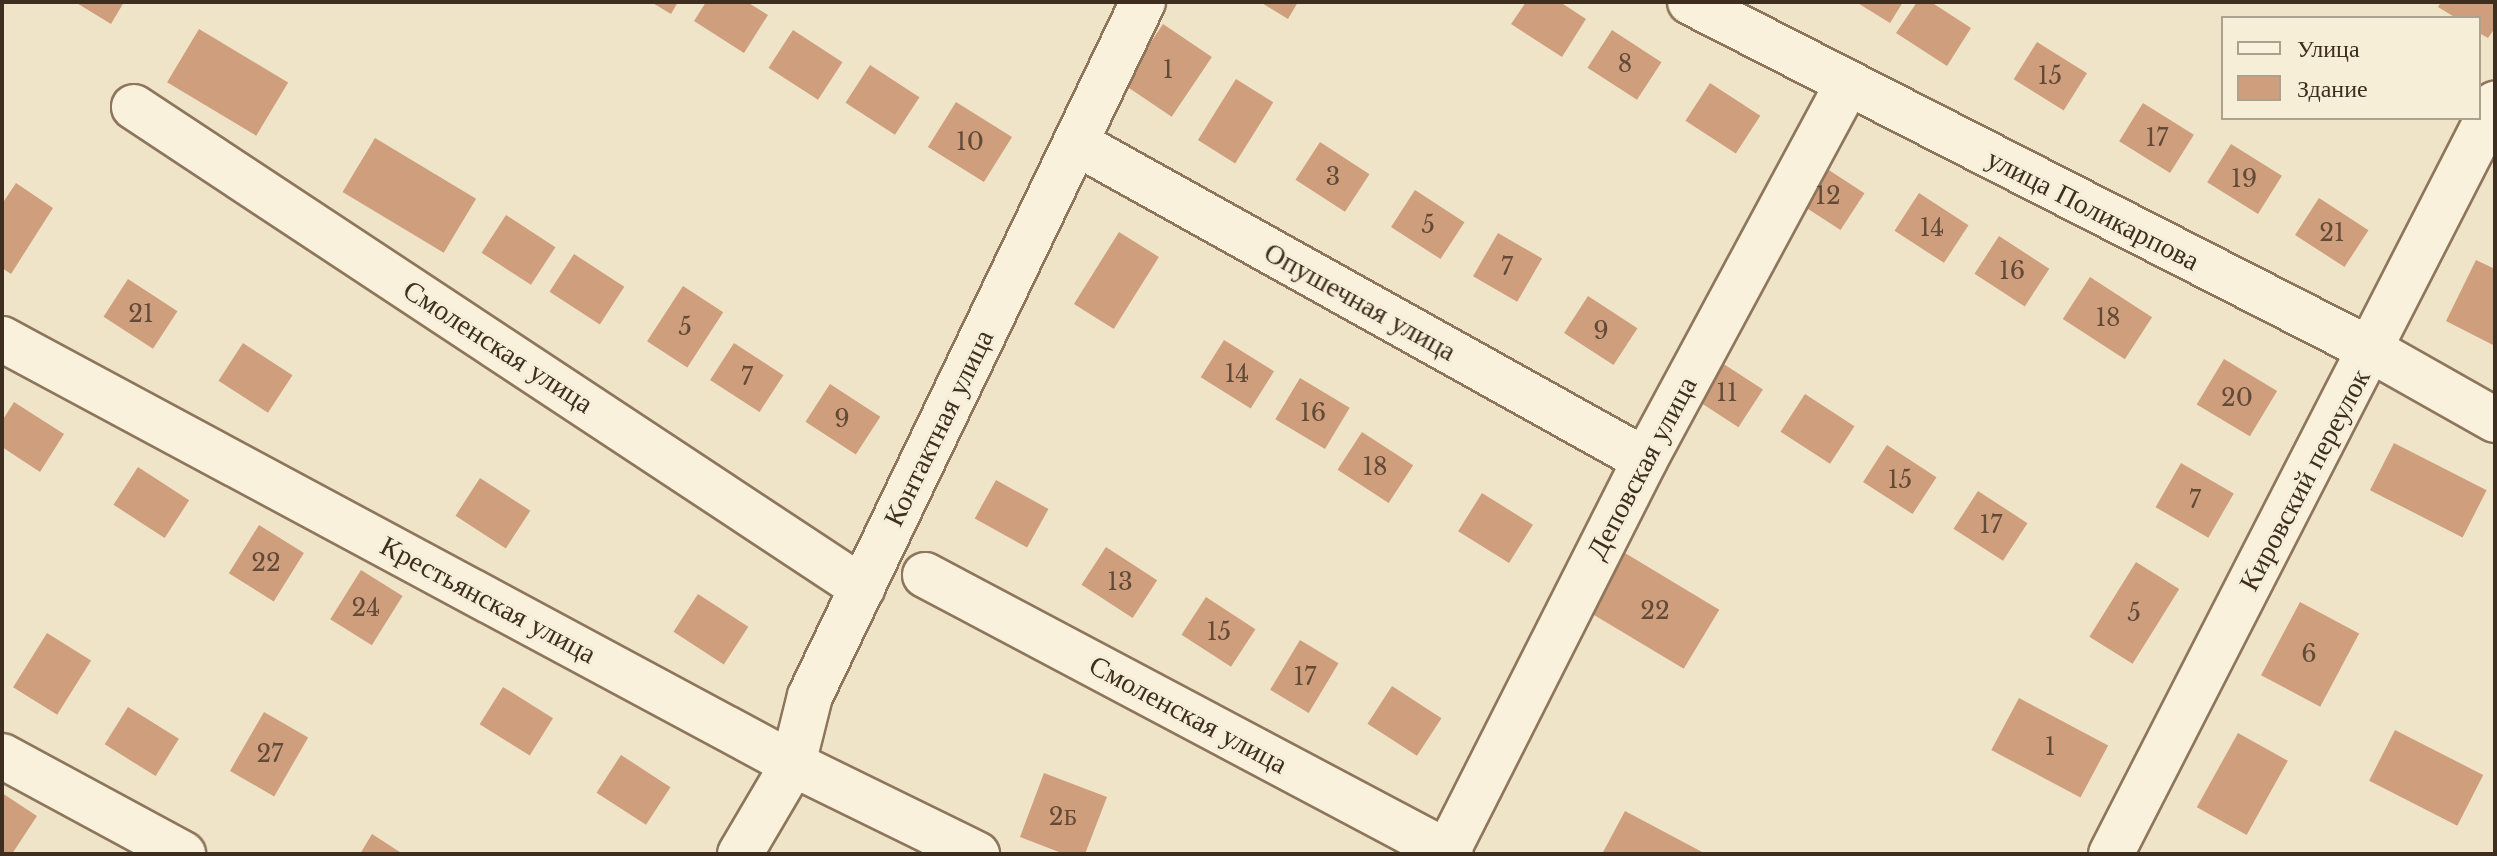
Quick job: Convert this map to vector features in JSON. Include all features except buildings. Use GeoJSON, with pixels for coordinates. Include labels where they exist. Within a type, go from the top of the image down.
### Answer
{"type":"FeatureCollection","features":[{"type":"Feature","properties":{"kind":"street","name":"Контактная улица"},"geometry":{"type":"LineString","coordinates":[[740,854],[793,764],[810,696],[1143,2]]}},
{"type":"Feature","properties":{"kind":"street","name":"улица Поликарпова"},"geometry":{"type":"LineString","coordinates":[[1690,2],[1847,85],[2373,351],[2495,420]]}},
{"type":"Feature","properties":{"kind":"street","name":"Деповская улица"},"geometry":{"type":"LineString","coordinates":[[1448,853],[1645,460],[1847,85]]}},
{"type":"Feature","properties":{"kind":"street","name":"Кировский переулок"},"geometry":{"type":"LineString","coordinates":[[2111,854],[2373,351],[2495,104]]}},
{"type":"Feature","properties":{"kind":"street","name":"Смоленская улица"},"geometry":{"type":"LineString","coordinates":[[134,107],[862,588]]}},
{"type":"Feature","properties":{"kind":"street","name":"Опушечная улица"},"geometry":{"type":"LineString","coordinates":[[1076,143],[1645,460]]}},
{"type":"Feature","properties":{"kind":"street","name":"Крестьянская улица"},"geometry":{"type":"LineString","coordinates":[[2,339],[793,764],[977,854]]}},
{"type":"Feature","properties":{"kind":"street","name":"Смоленская улица"},"geometry":{"type":"LineString","coordinates":[[925,575],[1448,853]]}},
{"type":"Feature","properties":{"kind":"street"},"geometry":{"type":"LineString","coordinates":[[2,756],[183,854]]}}]}
